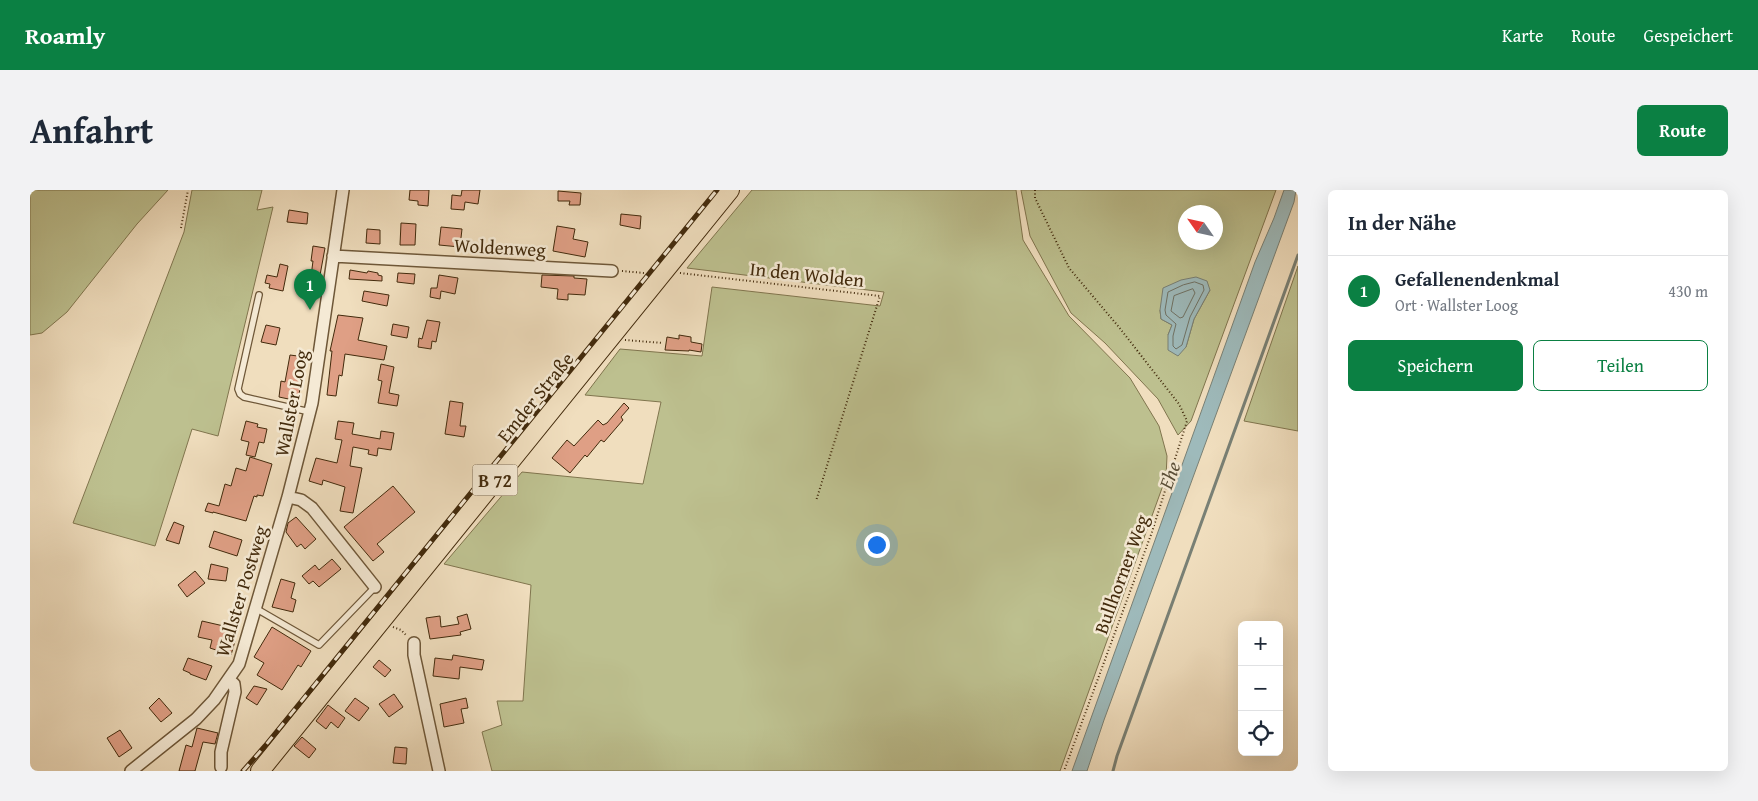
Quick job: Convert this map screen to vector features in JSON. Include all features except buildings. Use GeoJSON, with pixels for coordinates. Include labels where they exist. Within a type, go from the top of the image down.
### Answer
{"type":"FeatureCollection","features":[{"type":"Feature","properties":{"kind":"main road","name":"Emder Straße"},"geometry":{"type":"LineString","coordinates":[[260,771],[730,190]]}},
{"type":"Feature","properties":{"kind":"street","name":"Wallster Loog"},"geometry":{"type":"LineString","coordinates":[[288,497],[310,412],[343,190]]}},
{"type":"Feature","properties":{"kind":"street","name":"Woldenweg"},"geometry":{"type":"LineString","coordinates":[[333,256],[612,271]]}},
{"type":"Feature","properties":{"kind":"street"},"geometry":{"type":"LineString","coordinates":[[288,497],[301,500],[312,508],[375,587]]}},
{"type":"Feature","properties":{"kind":"street","name":"Wallster Postweg"},"geometry":{"type":"LineString","coordinates":[[131,771],[196,719],[214,700],[239,664],[288,497]]}},
{"type":"Feature","properties":{"kind":"street"},"geometry":{"type":"LineString","coordinates":[[414,643],[414,655],[439,771]]}},
{"type":"Feature","properties":{"kind":"street"},"geometry":{"type":"LineString","coordinates":[[221,767],[221,752],[235,692],[234,684],[229,680]]}},
{"type":"Feature","properties":{"kind":"lane"},"geometry":{"type":"LineString","coordinates":[[259,295],[238,389],[240,394],[244,397],[310,412]]}},
{"type":"Feature","properties":{"kind":"lane"},"geometry":{"type":"LineString","coordinates":[[255,608],[319,645],[375,587]]}},
{"type":"Feature","properties":{"kind":"path"},"geometry":{"type":"LineString","coordinates":[[181,228],[188,190]]}},
{"type":"Feature","properties":{"kind":"path","name":"Bullhorner Weg"},"geometry":{"type":"LineString","coordinates":[[1035,190],[1035,198],[1069,268],[1118,326],[1179,404],[1187,422],[1152,532],[1064,771]]}},
{"type":"Feature","properties":{"kind":"path"},"geometry":{"type":"LineString","coordinates":[[612,271],[661,274]]}},
{"type":"Feature","properties":{"kind":"path","name":"In den Wolden"},"geometry":{"type":"LineString","coordinates":[[661,274],[672,272],[880,296],[816,501]]}},
{"type":"Feature","properties":{"kind":"path"},"geometry":{"type":"LineString","coordinates":[[619,338],[663,343]]}},
{"type":"Feature","properties":{"kind":"path"},"geometry":{"type":"LineString","coordinates":[[388,625],[401,630],[414,643]]}},
{"type":"Feature","properties":{"kind":"green space"},"geometry":{"type":"Polygon","coordinates":[[[30,190],[168,190],[137,224],[67,312],[42,333],[30,335],[30,190]]]}},
{"type":"Feature","properties":{"kind":"green space"},"geometry":{"type":"Polygon","coordinates":[[[192,190],[262,190],[257,210],[273,207],[218,436],[192,429],[155,546],[73,523],[184,232],[192,190]]]}},
{"type":"Feature","properties":{"kind":"green space"},"geometry":{"type":"Polygon","coordinates":[[[752,190],[1016,190],[1023,240],[1069,316],[1130,378],[1159,426],[1167,456],[1166,477],[1060,771],[492,771],[482,732],[502,725],[497,701],[523,701],[531,585],[444,564],[522,472],[643,484],[661,402],[585,395],[620,349],[702,356],[712,287],[880,306],[884,292],[687,268],[752,190]]]}},
{"type":"Feature","properties":{"kind":"green space"},"geometry":{"type":"Polygon","coordinates":[[[1021,190],[1276,190],[1191,421],[1178,435],[1158,399],[1105,343],[1071,313],[1030,236],[1021,190]],[[1210,290],[1160,310],[1161,319],[1172,325],[1168,335],[1186,347],[1194,319],[1210,290]]]}},
{"type":"Feature","properties":{"kind":"green space"},"geometry":{"type":"Polygon","coordinates":[[[1298,266],[1298,431],[1244,421],[1298,266]]]}},
{"type":"Feature","properties":{"kind":"water"},"geometry":{"type":"Polygon","coordinates":[[[1284,190],[1296,190],[1294,202],[1087,771],[1072,771],[1255,262],[1284,190]]]}},
{"type":"Feature","properties":{"kind":"water"},"geometry":{"type":"Polygon","coordinates":[[[1196,277],[1207,281],[1210,290],[1194,319],[1186,347],[1178,356],[1168,350],[1168,335],[1172,325],[1161,319],[1160,310],[1163,288],[1181,280],[1196,277]]]}},
{"type":"Feature","properties":{"kind":"waterway"},"geometry":{"type":"LineString","coordinates":[[1113,771],[1298,255]]}},
{"type":"Feature","properties":{"kind":"railway"},"geometry":{"type":"LineString","coordinates":[[243,771],[717,190]]}},
{"type":"Feature","properties":{"kind":"place","name":"Gefallenendenkmal"},"geometry":{"type":"Point","coordinates":[310,310]}},
{"type":"Feature","properties":{"kind":"water label","name":"Ehe"},"geometry":{"type":"Point","coordinates":[1169,475]}}]}
